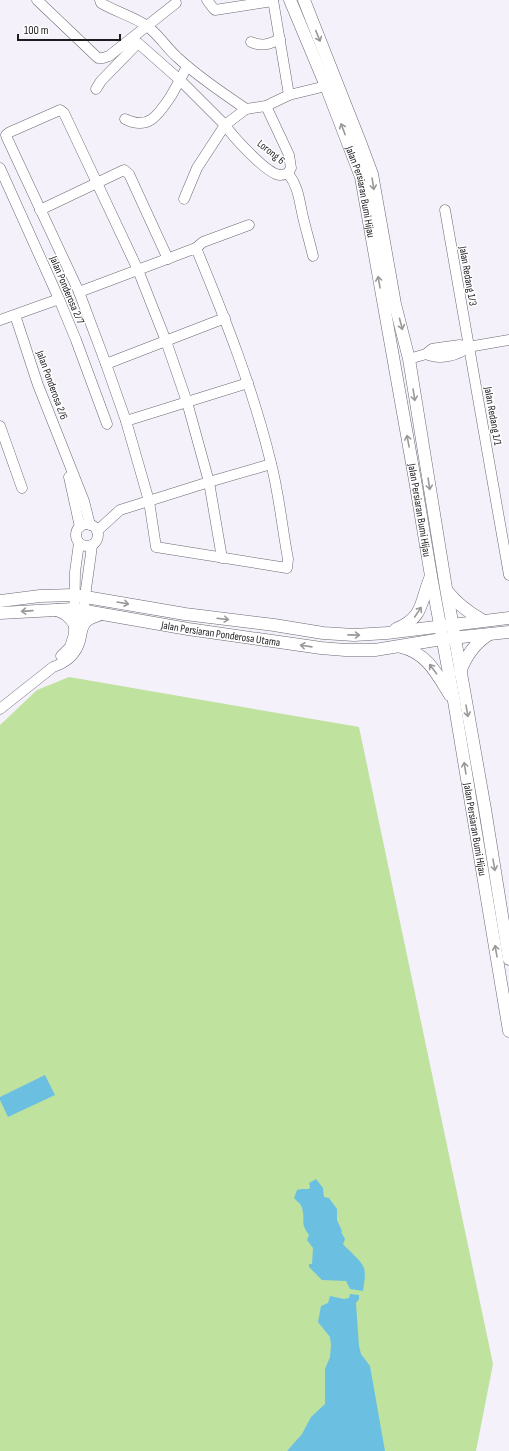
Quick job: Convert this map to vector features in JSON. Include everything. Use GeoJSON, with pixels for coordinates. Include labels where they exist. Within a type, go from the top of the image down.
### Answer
{"type":"FeatureCollection","features":[{"type":"Feature","properties":{"kind":"main road","name":"Jalan Persiaran Bumi Hijau"},"geometry":{"type":"LineString","coordinates":[[290,0],[326,86],[359,172],[388,328],[440,627],[448,639],[460,673],[498,887],[509,959]]}},
{"type":"Feature","properties":{"kind":"main road","name":"Jalan Persiaran Bumi Hijau"},"geometry":{"type":"LineString","coordinates":[[304,0],[372,174],[395,304],[409,359],[453,625],[448,639],[454,701],[485,888],[504,969],[509,1031]]}},
{"type":"Feature","properties":{"kind":"main road"},"geometry":{"type":"LineString","coordinates":[[388,328],[397,354],[401,358],[409,359]]}},
{"type":"Feature","properties":{"kind":"main road"},"geometry":{"type":"LineString","coordinates":[[400,402],[399,363],[409,359]]}},
{"type":"Feature","properties":{"kind":"main road"},"geometry":{"type":"LineString","coordinates":[[388,633],[410,622],[421,608],[426,586],[431,576]]}},
{"type":"Feature","properties":{"kind":"main road"},"geometry":{"type":"LineString","coordinates":[[446,588],[453,599],[463,608],[482,620]]}},
{"type":"Feature","properties":{"kind":"main road","name":"Jalan Persiaran Ponderosa Utama"},"geometry":{"type":"LineString","coordinates":[[0,601],[40,596],[80,596],[185,614],[274,625],[323,634],[354,636],[509,618]]}},
{"type":"Feature","properties":{"kind":"main road"},"geometry":{"type":"LineString","coordinates":[[54,610],[66,614],[79,625],[87,619],[101,614]]}},
{"type":"Feature","properties":{"kind":"main road","name":"Jalan Persiaran Ponderosa Utama"},"geometry":{"type":"LineString","coordinates":[[0,613],[79,610],[188,629],[345,650],[375,650],[509,632]]}},
{"type":"Feature","properties":{"kind":"main road"},"geometry":{"type":"LineString","coordinates":[[460,673],[474,645],[489,634]]}},
{"type":"Feature","properties":{"kind":"main road"},"geometry":{"type":"LineString","coordinates":[[397,646],[410,649],[424,658],[436,672],[454,701]]}},
{"type":"Feature","properties":{"kind":"main road"},"geometry":{"type":"LineString","coordinates":[[485,888],[498,887]]}},
{"type":"Feature","properties":{"kind":"street"},"geometry":{"type":"LineString","coordinates":[[37,0],[98,58],[109,56],[146,25],[176,3]]}},
{"type":"Feature","properties":{"kind":"street"},"geometry":{"type":"LineString","coordinates":[[100,0],[101,3],[106,6],[146,25],[155,32],[187,66],[204,80],[246,109]]}},
{"type":"Feature","properties":{"kind":"street"},"geometry":{"type":"LineString","coordinates":[[207,0],[216,10],[273,0],[289,95]]}},
{"type":"Feature","properties":{"kind":"street"},"geometry":{"type":"LineString","coordinates":[[251,42],[257,45],[265,45],[280,39]]}},
{"type":"Feature","properties":{"kind":"street","name":"Lorong 6"},"geometry":{"type":"LineString","coordinates":[[96,89],[101,81],[138,43],[180,81],[268,169],[274,174],[281,176],[288,173],[291,168],[289,155],[266,106]]}},
{"type":"Feature","properties":{"kind":"street"},"geometry":{"type":"LineString","coordinates":[[124,118],[137,123],[145,122],[152,118],[165,106],[187,66]]}},
{"type":"Feature","properties":{"kind":"street"},"geometry":{"type":"LineString","coordinates":[[184,199],[197,168],[225,125],[246,109],[266,106],[289,95],[326,86]]}},
{"type":"Feature","properties":{"kind":"street"},"geometry":{"type":"LineString","coordinates":[[196,248],[225,318],[248,383],[271,464],[288,559],[287,568],[222,558],[156,547],[149,501],[126,421],[106,364],[79,292],[6,138],[6,135],[57,111],[60,110],[64,113],[138,270],[166,341],[187,402],[209,482],[222,558]]}},
{"type":"Feature","properties":{"kind":"street","name":"Jalan Ponderosa 2/7"},"geometry":{"type":"LineString","coordinates":[[0,168],[59,299],[107,424]]}},
{"type":"Feature","properties":{"kind":"street"},"geometry":{"type":"LineString","coordinates":[[40,210],[124,170],[129,174],[168,259]]}},
{"type":"Feature","properties":{"kind":"street"},"geometry":{"type":"LineString","coordinates":[[288,173],[295,182],[299,194],[313,256]]}},
{"type":"Feature","properties":{"kind":"street","name":"Jalan Redang 1/3"},"geometry":{"type":"LineString","coordinates":[[445,210],[468,347]]}},
{"type":"Feature","properties":{"kind":"street"},"geometry":{"type":"LineString","coordinates":[[79,292],[196,248],[203,242],[249,225]]}},
{"type":"Feature","properties":{"kind":"street"},"geometry":{"type":"LineString","coordinates":[[0,320],[59,299]]}},
{"type":"Feature","properties":{"kind":"street","name":"Jalan Ponderosa 2/6"},"geometry":{"type":"LineString","coordinates":[[15,315],[38,385],[68,461],[81,510],[89,527]]}},
{"type":"Feature","properties":{"kind":"street"},"geometry":{"type":"LineString","coordinates":[[106,364],[225,318]]}},
{"type":"Feature","properties":{"kind":"street"},"geometry":{"type":"LineString","coordinates":[[409,359],[426,354],[433,358],[462,353],[468,347],[509,340]]}},
{"type":"Feature","properties":{"kind":"street","name":"Jalan Redang 1/1"},"geometry":{"type":"LineString","coordinates":[[468,347],[508,559],[509,575]]}},
{"type":"Feature","properties":{"kind":"street"},"geometry":{"type":"LineString","coordinates":[[126,421],[248,383]]}},
{"type":"Feature","properties":{"kind":"street"},"geometry":{"type":"LineString","coordinates":[[0,426],[22,488]]}},
{"type":"Feature","properties":{"kind":"street"},"geometry":{"type":"LineString","coordinates":[[0,709],[53,667],[64,664],[78,648],[82,636],[79,625],[80,596],[75,572],[79,543],[76,535],[120,510],[271,464]]}},
{"type":"Feature","properties":{"kind":"street"},"geometry":{"type":"LineString","coordinates":[[79,543],[86,546],[92,545],[97,540],[98,534],[89,527]]}},
{"type":"Feature","properties":{"kind":"street"},"geometry":{"type":"LineString","coordinates":[[80,596],[88,575],[92,545]]}},
{"type":"Feature","properties":{"kind":"street"},"geometry":{"type":"LineString","coordinates":[[75,572],[88,575]]}},
{"type":"Feature","properties":{"kind":"green space"},"geometry":{"type":"Polygon","coordinates":[[[69,677],[359,727],[493,1364],[476,1451],[0,1451],[0,725],[37,690],[69,677]]]}},
{"type":"Feature","properties":{"kind":"water"},"geometry":{"type":"Polygon","coordinates":[[[45,1075],[55,1095],[8,1117],[0,1097],[45,1075]]]}},
{"type":"Feature","properties":{"kind":"water"},"geometry":{"type":"Polygon","coordinates":[[[316,1179],[323,1188],[324,1197],[329,1198],[337,1209],[337,1220],[345,1239],[343,1244],[358,1259],[364,1268],[365,1277],[363,1291],[350,1289],[346,1281],[322,1280],[309,1267],[309,1264],[312,1264],[313,1248],[307,1240],[309,1235],[303,1224],[303,1213],[301,1206],[294,1198],[297,1190],[309,1189],[309,1183],[316,1179]]]}},
{"type":"Feature","properties":{"kind":"water"},"geometry":{"type":"Polygon","coordinates":[[[350,1294],[359,1295],[359,1299],[356,1303],[359,1346],[361,1354],[370,1366],[385,1451],[287,1451],[302,1434],[311,1417],[325,1404],[325,1369],[330,1357],[331,1345],[330,1337],[318,1322],[321,1306],[328,1303],[330,1296],[344,1299],[349,1298],[350,1294]]]}}]}
